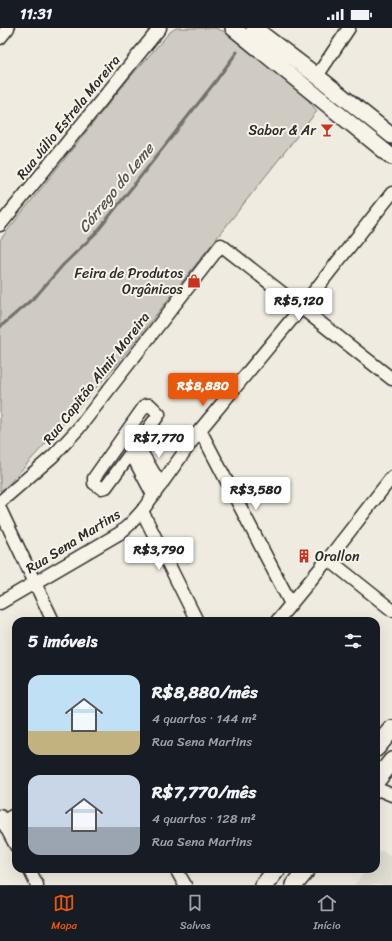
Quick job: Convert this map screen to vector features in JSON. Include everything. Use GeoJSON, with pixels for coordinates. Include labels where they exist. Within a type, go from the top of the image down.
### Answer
{"type":"FeatureCollection","features":[{"type":"Feature","properties":{"kind":"main road"},"geometry":{"type":"LineString","coordinates":[[380,743],[392,728]]}},
{"type":"Feature","properties":{"kind":"main road"},"geometry":{"type":"LineString","coordinates":[[380,776],[392,761]]}},
{"type":"Feature","properties":{"kind":"main road"},"geometry":{"type":"LineString","coordinates":[[294,885],[304,873]]}},
{"type":"Feature","properties":{"kind":"street"},"geometry":{"type":"LineString","coordinates":[[0,38],[8,28]]}},
{"type":"Feature","properties":{"kind":"street","name":"Rua Júlio Estrela Moreira"},"geometry":{"type":"LineString","coordinates":[[0,226],[160,28]]}},
{"type":"Feature","properties":{"kind":"street"},"geometry":{"type":"LineString","coordinates":[[233,28],[392,157]]}},
{"type":"Feature","properties":{"kind":"street"},"geometry":{"type":"LineString","coordinates":[[254,28],[318,76],[392,136]]}},
{"type":"Feature","properties":{"kind":"street"},"geometry":{"type":"LineString","coordinates":[[318,76],[349,28]]}},
{"type":"Feature","properties":{"kind":"street","name":"Rua Sena Martins"},"geometry":{"type":"LineString","coordinates":[[0,603],[120,533],[130,524],[142,511],[200,430],[301,308],[392,193]]}},
{"type":"Feature","properties":{"kind":"street","name":"Rua Capitão Almir Moreira"},"geometry":{"type":"LineString","coordinates":[[0,502],[54,456],[78,429],[221,245],[301,308]]}},
{"type":"Feature","properties":{"kind":"street"},"geometry":{"type":"LineString","coordinates":[[301,308],[392,379]]}},
{"type":"Feature","properties":{"kind":"street"},"geometry":{"type":"LineString","coordinates":[[146,405],[150,405],[159,414],[134,449],[106,487],[101,488],[94,483],[94,478],[144,407],[146,405]]}},
{"type":"Feature","properties":{"kind":"street"},"geometry":{"type":"LineString","coordinates":[[200,430],[291,604]]}},
{"type":"Feature","properties":{"kind":"street"},"geometry":{"type":"LineString","coordinates":[[134,449],[161,485]]}},
{"type":"Feature","properties":{"kind":"street"},"geometry":{"type":"LineString","coordinates":[[134,449],[153,495]]}},
{"type":"Feature","properties":{"kind":"street"},"geometry":{"type":"LineString","coordinates":[[280,617],[392,477]]}},
{"type":"Feature","properties":{"kind":"street"},"geometry":{"type":"LineString","coordinates":[[0,509],[51,617]]}},
{"type":"Feature","properties":{"kind":"street"},"geometry":{"type":"LineString","coordinates":[[142,511],[195,617]]}},
{"type":"Feature","properties":{"kind":"street"},"geometry":{"type":"LineString","coordinates":[[328,559],[392,610]]}},
{"type":"Feature","properties":{"kind":"street"},"geometry":{"type":"LineString","coordinates":[[380,790],[392,795]]}},
{"type":"Feature","properties":{"kind":"street"},"geometry":{"type":"LineString","coordinates":[[12,816],[1,820],[12,839]]}},
{"type":"Feature","properties":{"kind":"street"},"geometry":{"type":"LineString","coordinates":[[31,873],[38,885]]}},
{"type":"Feature","properties":{"kind":"street"},"geometry":{"type":"LineString","coordinates":[[178,873],[185,885]]}},
{"type":"Feature","properties":{"kind":"shaded area"},"geometry":{"type":"Polygon","coordinates":[[[176,28],[215,28],[223,31],[234,38],[304,95],[317,111],[114,368],[6,487],[0,491],[0,240],[126,82],[170,32],[176,28]]]}},
{"type":"Feature","properties":{"kind":"shaded area"},"geometry":{"type":"Polygon","coordinates":[[[381,850],[392,858],[392,885],[354,885],[364,873],[380,873],[381,850]]]}},
{"type":"Feature","properties":{"kind":"waterway","name":"Córrego do Leme"},"geometry":{"type":"LineString","coordinates":[[0,327],[37,295],[63,265],[96,233],[237,52]]}},
{"type":"Feature","properties":{"kind":"place","name":"Sabor & Ar"},"geometry":{"type":"Point","coordinates":[327,130]}},
{"type":"Feature","properties":{"kind":"place","name":"Feira de Produtos Orgânicos"},"geometry":{"type":"Point","coordinates":[194,281]}},
{"type":"Feature","properties":{"kind":"place","name":"Orallon"},"geometry":{"type":"Point","coordinates":[304,556]}}]}
